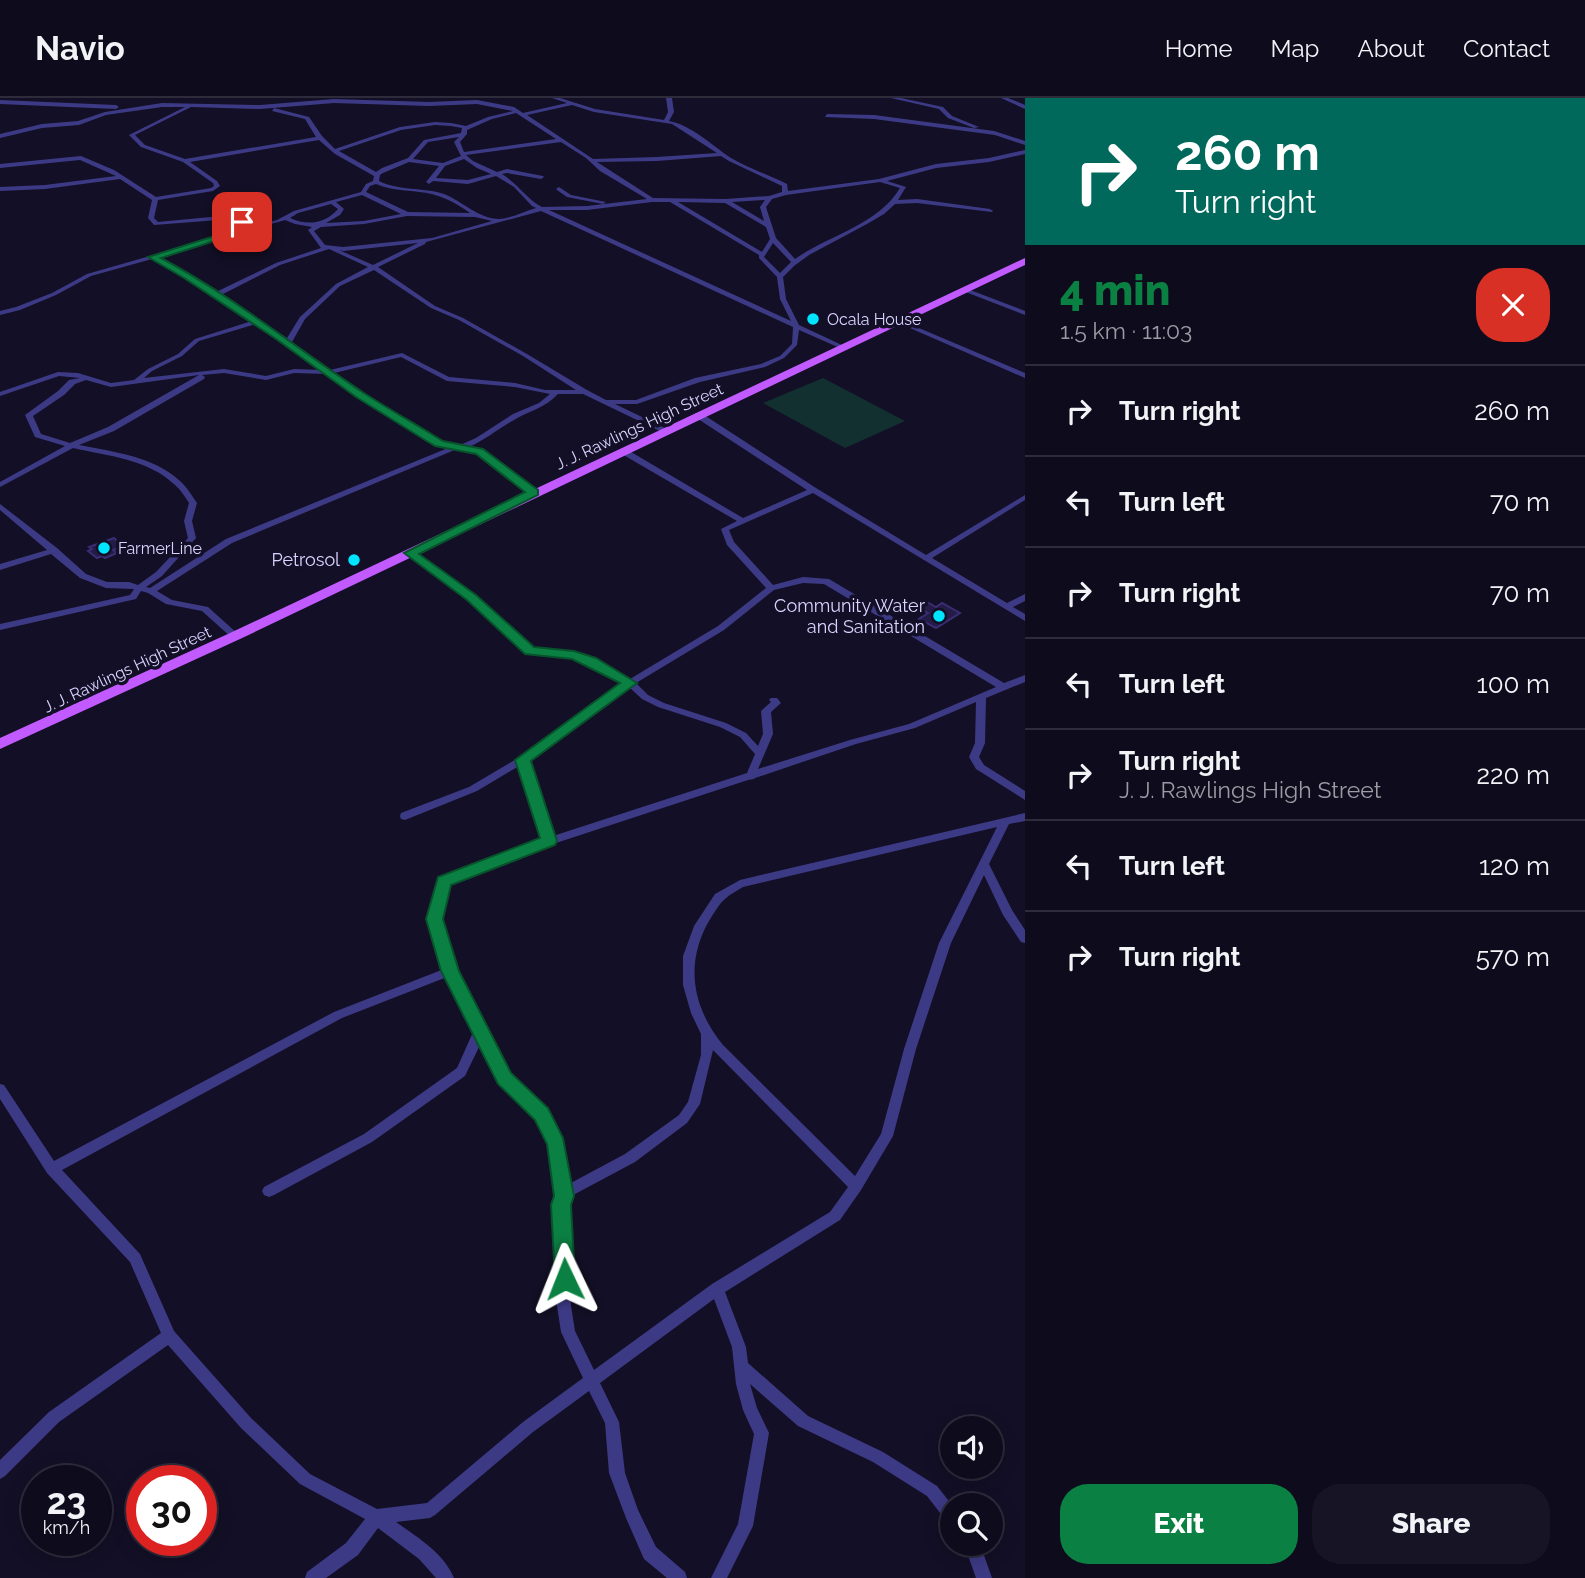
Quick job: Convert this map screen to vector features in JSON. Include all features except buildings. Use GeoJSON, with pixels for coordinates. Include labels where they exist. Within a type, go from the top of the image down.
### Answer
{"type":"FeatureCollection","features":[{"type":"Feature","properties":{"kind":"main road","name":"J. J. Rawlings High Street"},"geometry":{"type":"LineString","coordinates":[[0,744],[235,636],[1025,261]]}},
{"type":"Feature","properties":{"kind":"street"},"geometry":{"type":"LineString","coordinates":[[168,105],[180,98]]}},
{"type":"Feature","properties":{"kind":"street"},"geometry":{"type":"LineString","coordinates":[[189,98],[198,107]]}},
{"type":"Feature","properties":{"kind":"street"},"geometry":{"type":"LineString","coordinates":[[260,107],[303,116],[345,98]]}},
{"type":"Feature","properties":{"kind":"street"},"geometry":{"type":"LineString","coordinates":[[555,98],[594,110],[666,121],[703,139],[721,153],[785,189],[811,191],[879,181],[936,166],[989,160],[1025,152]]}},
{"type":"Feature","properties":{"kind":"street"},"geometry":{"type":"LineString","coordinates":[[666,121],[671,112],[669,98]]}},
{"type":"Feature","properties":{"kind":"street"},"geometry":{"type":"LineString","coordinates":[[894,98],[941,108],[958,121],[1025,143]]}},
{"type":"Feature","properties":{"kind":"street"},"geometry":{"type":"LineString","coordinates":[[1004,98],[1025,107]]}},
{"type":"Feature","properties":{"kind":"street"},"geometry":{"type":"LineString","coordinates":[[0,102],[44,102],[75,109],[128,109],[168,105],[260,107],[334,101],[429,104],[483,100],[506,106],[519,113],[591,161],[598,169],[613,175],[652,200]]}},
{"type":"Feature","properties":{"kind":"street"},"geometry":{"type":"LineString","coordinates":[[0,313],[54,295],[89,275],[286,218],[363,192],[378,176],[419,152],[426,141],[519,113],[573,103]]}},
{"type":"Feature","properties":{"kind":"street"},"geometry":{"type":"LineString","coordinates":[[0,166],[81,158],[94,161],[155,199],[209,190],[217,186],[186,161],[143,145],[132,135],[189,107]]}},
{"type":"Feature","properties":{"kind":"street"},"geometry":{"type":"LineString","coordinates":[[0,136],[57,124],[79,123],[128,109]]}},
{"type":"Feature","properties":{"kind":"street"},"geometry":{"type":"LineString","coordinates":[[303,116],[319,138],[335,151],[378,176],[391,188],[420,190],[469,208],[475,215]]}},
{"type":"Feature","properties":{"kind":"street"},"geometry":{"type":"LineString","coordinates":[[827,116],[874,117],[999,134]]}},
{"type":"Feature","properties":{"kind":"street"},"geometry":{"type":"LineString","coordinates":[[57,124],[68,117]]}},
{"type":"Feature","properties":{"kind":"street"},"geometry":{"type":"LineString","coordinates":[[335,151],[362,140],[421,125],[444,122],[466,131]]}},
{"type":"Feature","properties":{"kind":"street"},"geometry":{"type":"LineString","coordinates":[[466,131],[457,142],[463,155],[480,169],[508,179],[532,203],[842,347]]}},
{"type":"Feature","properties":{"kind":"street"},"geometry":{"type":"LineString","coordinates":[[186,161],[319,138]]}},
{"type":"Feature","properties":{"kind":"street"},"geometry":{"type":"LineString","coordinates":[[435,195],[436,192],[428,183],[443,165],[463,155],[561,140]]}},
{"type":"Feature","properties":{"kind":"street"},"geometry":{"type":"LineString","coordinates":[[591,161],[721,153]]}},
{"type":"Feature","properties":{"kind":"street"},"geometry":{"type":"LineString","coordinates":[[409,160],[443,165]]}},
{"type":"Feature","properties":{"kind":"street"},"geometry":{"type":"LineString","coordinates":[[431,179],[468,182],[507,171],[541,177]]}},
{"type":"Feature","properties":{"kind":"street"},"geometry":{"type":"LineString","coordinates":[[0,189],[45,187],[120,177]]}},
{"type":"Feature","properties":{"kind":"street"},"geometry":{"type":"LineString","coordinates":[[780,276],[794,261],[879,214],[900,195],[903,187],[879,181]]}},
{"type":"Feature","properties":{"kind":"street"},"geometry":{"type":"LineString","coordinates":[[785,189],[770,198],[763,207],[766,225],[773,239],[794,261]]}},
{"type":"Feature","properties":{"kind":"street"},"geometry":{"type":"LineString","coordinates":[[559,190],[569,196],[597,204]]}},
{"type":"Feature","properties":{"kind":"street"},"geometry":{"type":"LineString","coordinates":[[363,192],[407,214]]}},
{"type":"Feature","properties":{"kind":"street"},"geometry":{"type":"LineString","coordinates":[[288,342],[302,318],[338,285],[432,240],[496,220],[544,208],[652,200],[725,201],[770,198]]}},
{"type":"Feature","properties":{"kind":"street"},"geometry":{"type":"LineString","coordinates":[[155,199],[151,218],[156,225],[232,217],[242,222],[263,224]]}},
{"type":"Feature","properties":{"kind":"street"},"geometry":{"type":"LineString","coordinates":[[603,402],[637,402],[698,380],[774,362],[795,344],[796,325],[783,299],[780,276],[763,260],[761,254],[732,235],[696,218],[671,200]]}},
{"type":"Feature","properties":{"kind":"street"},"geometry":{"type":"LineString","coordinates":[[725,201],[766,225]]}},
{"type":"Feature","properties":{"kind":"street"},"geometry":{"type":"LineString","coordinates":[[893,202],[917,201],[990,211]]}},
{"type":"Feature","properties":{"kind":"street"},"geometry":{"type":"LineString","coordinates":[[333,203],[341,209],[338,214],[311,230],[313,237],[328,249],[375,268],[433,307],[461,319],[526,355],[584,392],[664,431]]}},
{"type":"Feature","properties":{"kind":"street"},"geometry":{"type":"LineString","coordinates":[[286,218],[300,224],[382,221],[407,214],[475,215],[496,220]]}},
{"type":"Feature","properties":{"kind":"street"},"geometry":{"type":"LineString","coordinates":[[237,231],[242,222]]}},
{"type":"Feature","properties":{"kind":"street"},"geometry":{"type":"LineString","coordinates":[[761,254],[773,239]]}},
{"type":"Feature","properties":{"kind":"street"},"geometry":{"type":"LineString","coordinates":[[216,295],[278,264],[328,249],[432,240]]}},
{"type":"Feature","properties":{"kind":"street"},"geometry":{"type":"LineString","coordinates":[[153,257],[288,342],[360,395],[429,438],[439,444],[487,456],[534,492]]}},
{"type":"Feature","properties":{"kind":"street"},"geometry":{"type":"LineString","coordinates":[[965,289],[1025,313]]}},
{"type":"Feature","properties":{"kind":"street"},"geometry":{"type":"LineString","coordinates":[[898,321],[1025,376]]}},
{"type":"Feature","properties":{"kind":"street"},"geometry":{"type":"LineString","coordinates":[[135,383],[150,370],[183,354],[200,339],[257,322]]}},
{"type":"Feature","properties":{"kind":"street"},"geometry":{"type":"LineString","coordinates":[[0,394],[49,376],[86,378],[111,385],[215,371],[262,378],[298,370],[330,372],[402,355],[447,379],[492,382],[555,393],[584,392]]}},
{"type":"Feature","properties":{"kind":"street"},"geometry":{"type":"LineString","coordinates":[[774,362],[792,371]]}},
{"type":"Feature","properties":{"kind":"street"},"geometry":{"type":"LineString","coordinates":[[0,485],[74,444],[111,429],[193,380],[215,371]]}},
{"type":"Feature","properties":{"kind":"street"},"geometry":{"type":"LineString","coordinates":[[0,627],[133,597],[139,588],[159,574],[192,538],[188,521],[193,503],[176,483],[144,462],[40,436],[29,415],[61,393],[71,378]]}},
{"type":"Feature","properties":{"kind":"street"},"geometry":{"type":"LineString","coordinates":[[151,591],[229,541],[458,447],[482,440],[518,415],[546,403],[555,393]]}},
{"type":"Feature","properties":{"kind":"street"},"geometry":{"type":"LineString","coordinates":[[698,415],[813,489],[1025,618]]}},
{"type":"Feature","properties":{"kind":"street"},"geometry":{"type":"LineString","coordinates":[[623,451],[741,520]]}},
{"type":"Feature","properties":{"kind":"street"},"geometry":{"type":"LineString","coordinates":[[771,588],[730,543],[724,529],[813,489]]}},
{"type":"Feature","properties":{"kind":"street"},"geometry":{"type":"LineString","coordinates":[[928,557],[1025,497]]}},
{"type":"Feature","properties":{"kind":"street"},"geometry":{"type":"LineString","coordinates":[[0,506],[83,576],[106,585],[151,591],[169,602],[205,609],[235,636]]}},
{"type":"Feature","properties":{"kind":"street"},"geometry":{"type":"LineString","coordinates":[[0,567],[54,550]]}},
{"type":"Feature","properties":{"kind":"street"},"geometry":{"type":"LineString","coordinates":[[410,553],[472,598],[530,651],[574,655],[591,661],[630,683],[645,697],[661,705],[723,725],[743,735],[758,753]]}},
{"type":"Feature","properties":{"kind":"street"},"geometry":{"type":"LineString","coordinates":[[405,816],[473,789],[523,760],[630,683],[721,628],[771,588],[803,580],[826,581],[1002,686]]}},
{"type":"Feature","properties":{"kind":"street"},"geometry":{"type":"LineString","coordinates":[[1009,606],[1025,597]]}},
{"type":"Feature","properties":{"kind":"street"},"geometry":{"type":"LineString","coordinates":[[564,1196],[556,1144],[542,1114],[505,1079],[450,971],[435,919],[444,882],[549,841],[853,742],[912,726],[1025,678]]}},
{"type":"Feature","properties":{"kind":"street"},"geometry":{"type":"LineString","coordinates":[[981,698],[980,743],[974,757],[980,766],[1025,796]]}},
{"type":"Feature","properties":{"kind":"street"},"geometry":{"type":"LineString","coordinates":[[750,777],[768,734],[766,711],[776,703],[774,700]]}},
{"type":"Feature","properties":{"kind":"street"},"geometry":{"type":"LineString","coordinates":[[743,735],[768,734]]}},
{"type":"Feature","properties":{"kind":"street"},"geometry":{"type":"LineString","coordinates":[[523,760],[549,841]]}},
{"type":"Feature","properties":{"kind":"street"},"geometry":{"type":"LineString","coordinates":[[679,1578],[650,1553],[631,1513],[617,1473],[612,1422],[568,1332],[564,1306],[561,1205],[564,1196],[570,1190],[630,1158],[683,1119],[694,1104],[707,1055],[707,1034],[689,985],[689,956],[700,926],[719,897],[740,884],[1025,817]]}},
{"type":"Feature","properties":{"kind":"street"},"geometry":{"type":"LineString","coordinates":[[313,1578],[352,1549],[376,1517],[430,1510],[528,1427],[717,1289],[835,1216],[887,1136],[928,990],[945,943],[1005,822]]}},
{"type":"Feature","properties":{"kind":"street"},"geometry":{"type":"LineString","coordinates":[[984,864],[1007,912],[1025,939]]}},
{"type":"Feature","properties":{"kind":"street"},"geometry":{"type":"LineString","coordinates":[[52,1169],[338,1015],[450,971]]}},
{"type":"Feature","properties":{"kind":"street"},"geometry":{"type":"LineString","coordinates":[[269,1192],[368,1138],[461,1072],[480,1031]]}},
{"type":"Feature","properties":{"kind":"street"},"geometry":{"type":"LineString","coordinates":[[707,1034],[856,1186]]}},
{"type":"Feature","properties":{"kind":"street"},"geometry":{"type":"LineString","coordinates":[[0,1089],[52,1169],[135,1258],[169,1336],[246,1423],[305,1479],[376,1517],[425,1553],[446,1578]]}},
{"type":"Feature","properties":{"kind":"street"},"geometry":{"type":"LineString","coordinates":[[717,1289],[739,1347],[750,1410],[762,1433],[745,1526],[719,1578]]}},
{"type":"Feature","properties":{"kind":"street"},"geometry":{"type":"LineString","coordinates":[[0,1471],[54,1417],[169,1336]]}},
{"type":"Feature","properties":{"kind":"street"},"geometry":{"type":"LineString","coordinates":[[741,1366],[803,1420],[878,1457],[932,1491],[940,1501]]}},
{"type":"Feature","properties":{"kind":"street"},"geometry":{"type":"LineString","coordinates":[[976,1556],[984,1578]]}},
{"type":"Feature","properties":{"kind":"green space"},"geometry":{"type":"Polygon","coordinates":[[[823,378],[905,421],[845,448],[763,403],[823,378]]]}},
{"type":"Feature","properties":{"kind":"place","name":"Ocala House"},"geometry":{"type":"Point","coordinates":[813,319]}},
{"type":"Feature","properties":{"kind":"place","name":"FarmerLine"},"geometry":{"type":"Point","coordinates":[104,548]}},
{"type":"Feature","properties":{"kind":"place","name":"Petrosol"},"geometry":{"type":"Point","coordinates":[354,560]}},
{"type":"Feature","properties":{"kind":"place","name":"Community Water and Sanitation"},"geometry":{"type":"Point","coordinates":[939,616]}},
{"type":"Feature","properties":{"kind":"route"},"geometry":{"type":"LineString","coordinates":[[242,222],[237,231],[153,257],[187,275],[279,336],[360,395],[401,418],[429,438],[439,444],[479,451],[534,492],[410,553],[472,598],[530,651],[574,655],[591,661],[630,683],[523,760],[549,841],[444,882],[435,919],[450,971],[505,1079],[542,1114],[556,1144],[564,1196],[561,1205],[565,1279]]}}]}
